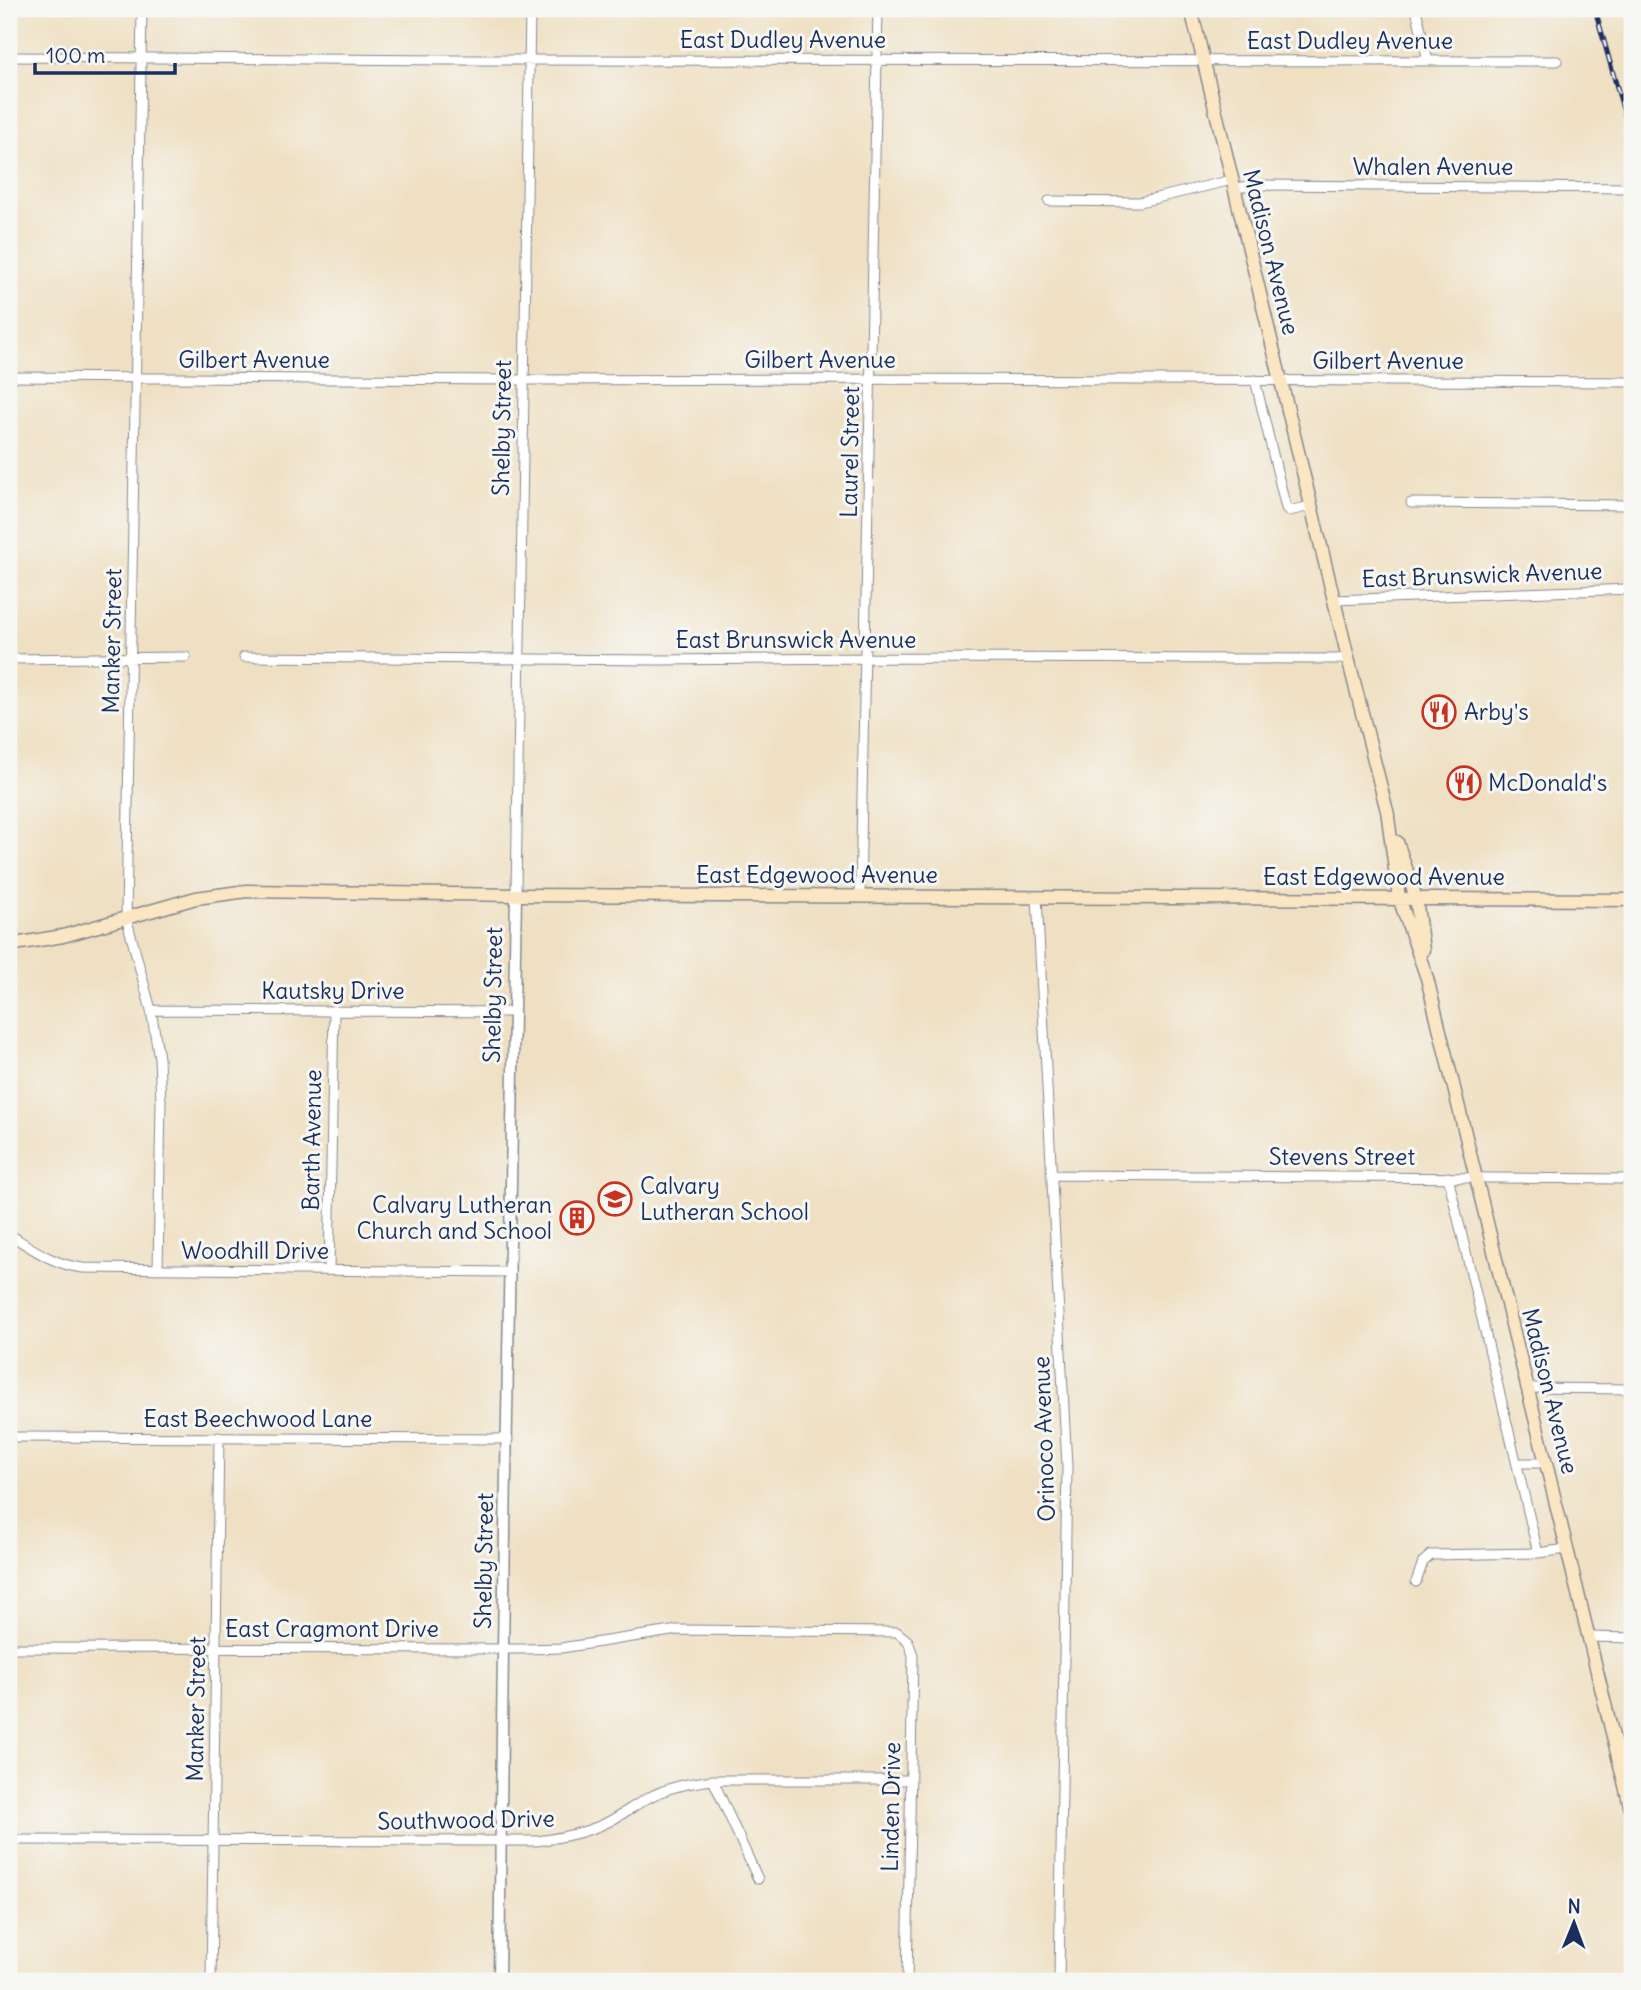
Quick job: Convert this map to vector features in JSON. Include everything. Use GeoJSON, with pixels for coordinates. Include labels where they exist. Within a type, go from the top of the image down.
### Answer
{"type":"FeatureCollection","features":[{"type":"Feature","properties":{"kind":"main road","name":"Madison Avenue"},"geometry":{"type":"LineString","coordinates":[[1191,9],[1348,658],[1387,810],[1416,898],[1427,978]]}},
{"type":"Feature","properties":{"kind":"main road","name":"Madison Avenue"},"geometry":{"type":"LineString","coordinates":[[1387,810],[1399,898],[1427,978],[1632,1814]]}},
{"type":"Feature","properties":{"kind":"main road","name":"East Edgewood Avenue"},"geometry":{"type":"LineString","coordinates":[[9,945],[63,936],[196,898],[247,891],[516,895],[1632,900]]}},
{"type":"Feature","properties":{"kind":"street","name":"Manker Street"},"geometry":{"type":"LineString","coordinates":[[142,9],[126,917],[151,1010],[159,1058],[161,1093],[158,1269]]}},
{"type":"Feature","properties":{"kind":"street","name":"Shelby Street"},"geometry":{"type":"LineString","coordinates":[[499,1981],[530,9]]}},
{"type":"Feature","properties":{"kind":"street","name":"Laurel Street"},"geometry":{"type":"LineString","coordinates":[[860,896],[878,9]]}},
{"type":"Feature","properties":{"kind":"street"},"geometry":{"type":"LineString","coordinates":[[1416,9],[1428,61]]}},
{"type":"Feature","properties":{"kind":"street","name":"East Dudley Avenue"},"geometry":{"type":"LineString","coordinates":[[9,57],[1557,61]]}},
{"type":"Feature","properties":{"kind":"street","name":"Whalen Avenue"},"geometry":{"type":"LineString","coordinates":[[1049,201],[1140,202],[1233,184],[1632,188]]}},
{"type":"Feature","properties":{"kind":"street","name":"Gilbert Avenue"},"geometry":{"type":"LineString","coordinates":[[9,377],[1632,382]]}},
{"type":"Feature","properties":{"kind":"street"},"geometry":{"type":"LineString","coordinates":[[1255,380],[1286,508],[1289,511],[1311,506]]}},
{"type":"Feature","properties":{"kind":"street"},"geometry":{"type":"LineString","coordinates":[[1411,503],[1632,505]]}},
{"type":"Feature","properties":{"kind":"street","name":"East Brunswick Avenue"},"geometry":{"type":"LineString","coordinates":[[1334,600],[1632,589]]}},
{"type":"Feature","properties":{"kind":"street"},"geometry":{"type":"LineString","coordinates":[[9,659],[186,657]]}},
{"type":"Feature","properties":{"kind":"street","name":"East Brunswick Avenue"},"geometry":{"type":"LineString","coordinates":[[244,657],[658,660],[1348,658]]}},
{"type":"Feature","properties":{"kind":"street","name":"Orinoco Avenue"},"geometry":{"type":"LineString","coordinates":[[1037,897],[1068,1466],[1059,1981]]}},
{"type":"Feature","properties":{"kind":"street","name":"Kautsky Drive"},"geometry":{"type":"LineString","coordinates":[[151,1010],[514,1012]]}},
{"type":"Feature","properties":{"kind":"street","name":"Barth Avenue"},"geometry":{"type":"LineString","coordinates":[[329,1270],[334,1010]]}},
{"type":"Feature","properties":{"kind":"street","name":"Stevens Street"},"geometry":{"type":"LineString","coordinates":[[1052,1175],[1632,1179]]}},
{"type":"Feature","properties":{"kind":"street"},"geometry":{"type":"LineString","coordinates":[[1448,1177],[1538,1553]]}},
{"type":"Feature","properties":{"kind":"street","name":"Woodhill Drive"},"geometry":{"type":"LineString","coordinates":[[9,1234],[48,1258],[69,1266],[510,1272]]}},
{"type":"Feature","properties":{"kind":"street"},"geometry":{"type":"LineString","coordinates":[[1527,1388],[1632,1389]]}},
{"type":"Feature","properties":{"kind":"street","name":"East Beechwood Lane"},"geometry":{"type":"LineString","coordinates":[[9,1437],[508,1439]]}},
{"type":"Feature","properties":{"kind":"street","name":"Manker Street"},"geometry":{"type":"LineString","coordinates":[[211,1981],[219,1437]]}},
{"type":"Feature","properties":{"kind":"street"},"geometry":{"type":"LineString","coordinates":[[1517,1463],[1546,1463]]}},
{"type":"Feature","properties":{"kind":"street"},"geometry":{"type":"LineString","coordinates":[[1416,1582],[1423,1562],[1431,1555],[1538,1553],[1567,1549]]}},
{"type":"Feature","properties":{"kind":"street","name":"East Cragmont Drive"},"geometry":{"type":"LineString","coordinates":[[9,1648],[561,1648],[661,1631],[700,1629],[892,1631],[904,1637]]}},
{"type":"Feature","properties":{"kind":"street","name":"Linden Drive"},"geometry":{"type":"LineString","coordinates":[[904,1637],[912,1647],[914,1655],[907,1981]]}},
{"type":"Feature","properties":{"kind":"street"},"geometry":{"type":"LineString","coordinates":[[1589,1637],[1632,1638]]}},
{"type":"Feature","properties":{"kind":"street"},"geometry":{"type":"LineString","coordinates":[[713,1780],[758,1879]]}},
{"type":"Feature","properties":{"kind":"street","name":"Southwood Drive"},"geometry":{"type":"LineString","coordinates":[[9,1840],[536,1842],[579,1833],[603,1824],[658,1793],[682,1784],[713,1780],[911,1780]]}},
{"type":"Feature","properties":{"kind":"railway"},"geometry":{"type":"LineString","coordinates":[[1595,9],[1632,141]]}},
{"type":"Feature","properties":{"kind":"place","name":"Arby's"},"geometry":{"type":"Point","coordinates":[1439,712]}},
{"type":"Feature","properties":{"kind":"place","name":"McDonald's"},"geometry":{"type":"Point","coordinates":[1464,783]}},
{"type":"Feature","properties":{"kind":"place","name":"Calvary Lutheran School"},"geometry":{"type":"Point","coordinates":[615,1199]}},
{"type":"Feature","properties":{"kind":"place","name":"Calvary Lutheran Church and School"},"geometry":{"type":"Point","coordinates":[577,1218]}}]}
